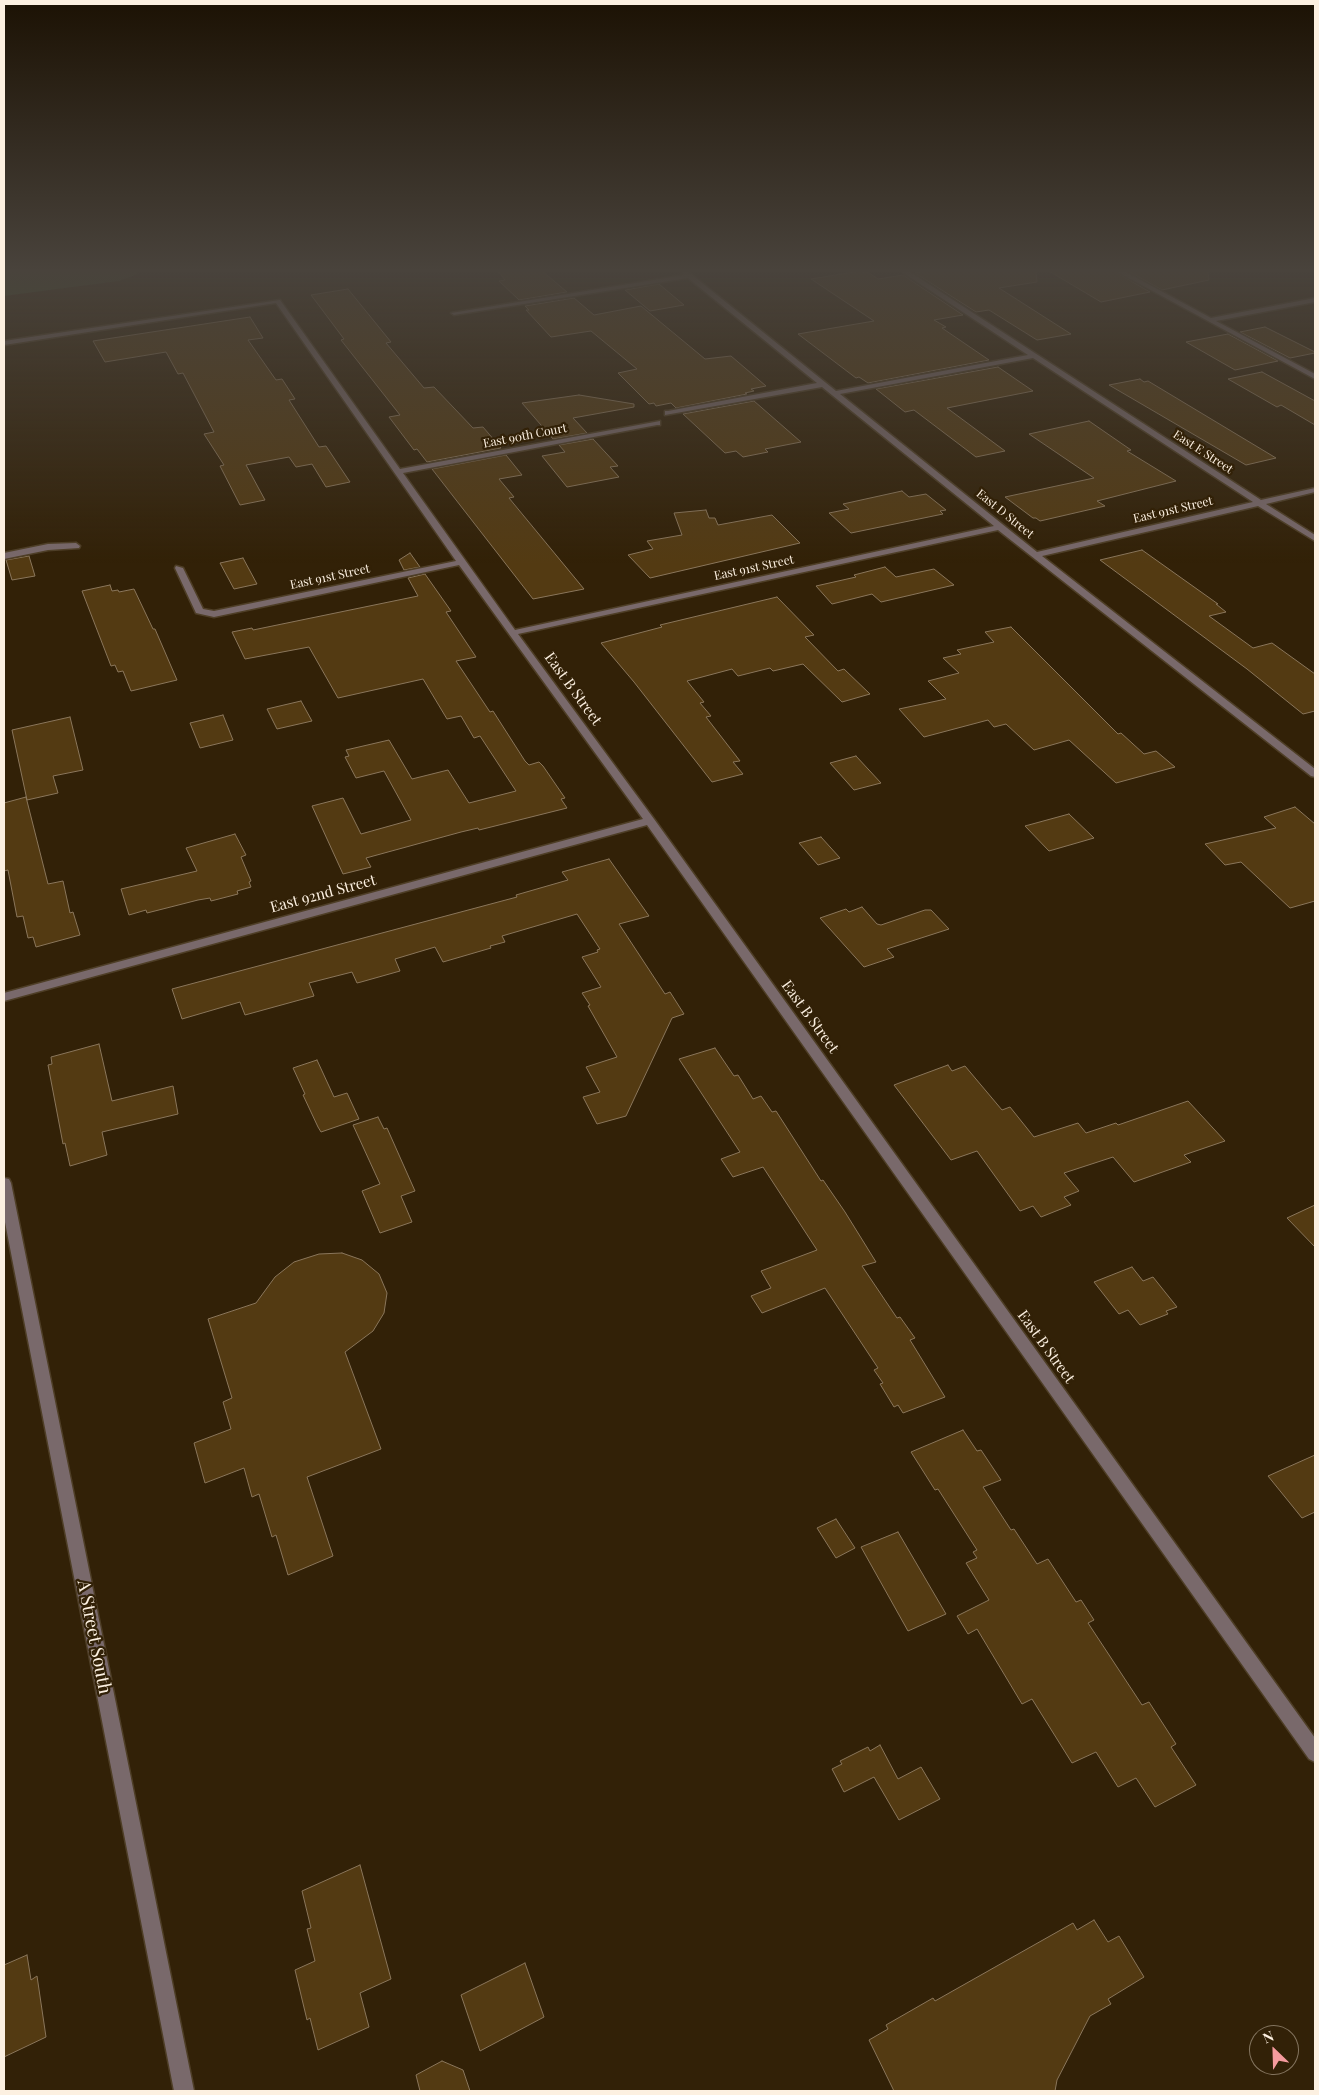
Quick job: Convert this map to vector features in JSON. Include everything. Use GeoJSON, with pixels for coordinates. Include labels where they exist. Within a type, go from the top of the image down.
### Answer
{"type":"FeatureCollection","features":[{"type":"Feature","properties":{"kind":"street","name":"East B Street"},"geometry":{"type":"LineString","coordinates":[[324,368],[461,562],[650,821],[1315,1753]]}},
{"type":"Feature","properties":{"kind":"street","name":"East D Street"},"geometry":{"type":"LineString","coordinates":[[804,368],[1000,527],[1315,774]]}},
{"type":"Feature","properties":{"kind":"street"},"geometry":{"type":"LineString","coordinates":[[836,393],[971,368]]}},
{"type":"Feature","properties":{"kind":"street","name":"East E Street"},"geometry":{"type":"LineString","coordinates":[[1052,368],[1315,539]]}},
{"type":"Feature","properties":{"kind":"street"},"geometry":{"type":"LineString","coordinates":[[1298,368],[1315,377]]}},
{"type":"Feature","properties":{"kind":"street"},"geometry":{"type":"LineString","coordinates":[[668,412],[824,384]]}},
{"type":"Feature","properties":{"kind":"street","name":"East 90th Court"},"geometry":{"type":"LineString","coordinates":[[397,472],[656,423]]}},
{"type":"Feature","properties":{"kind":"street","name":"East 91st Street"},"geometry":{"type":"LineString","coordinates":[[1036,555],[1315,490]]}},
{"type":"Feature","properties":{"kind":"street","name":"East 91st Street"},"geometry":{"type":"LineString","coordinates":[[512,633],[1000,527]]}},
{"type":"Feature","properties":{"kind":"street"},"geometry":{"type":"LineString","coordinates":[[4,556],[48,547],[76,546]]}},
{"type":"Feature","properties":{"kind":"street","name":"East 91st Street"},"geometry":{"type":"LineString","coordinates":[[179,568],[199,611],[214,614],[461,562]]}},
{"type":"Feature","properties":{"kind":"street","name":"East 92nd Street"},"geometry":{"type":"LineString","coordinates":[[4,997],[650,821]]}},
{"type":"Feature","properties":{"kind":"street","name":"A Street South"},"geometry":{"type":"LineString","coordinates":[[4,1183],[184,2091]]}},
{"type":"Feature","properties":{"kind":"building"},"geometry":{"type":"Polygon","coordinates":[[[175,368],[267,368],[276,380],[282,379],[295,399],[289,400],[319,447],[326,446],[350,482],[326,487],[312,464],[296,467],[289,457],[246,465],[265,500],[240,505],[220,466],[224,465],[204,434],[214,432],[183,373],[178,374],[175,368]]]}},
{"type":"Feature","properties":{"kind":"building"},"geometry":{"type":"Polygon","coordinates":[[[363,368],[407,368],[424,388],[434,387],[473,428],[483,427],[501,448],[427,462],[417,449],[414,450],[389,417],[400,415],[363,368]]]}},
{"type":"Feature","properties":{"kind":"building"},"geometry":{"type":"Polygon","coordinates":[[[636,368],[745,368],[766,386],[751,389],[754,391],[745,393],[747,394],[676,408],[671,403],[656,406],[654,403],[649,404],[618,373],[637,369],[636,368]]]}},
{"type":"Feature","properties":{"kind":"building"},"geometry":{"type":"Polygon","coordinates":[[[843,368],[948,368],[868,383],[859,377],[856,378],[843,368]]]}},
{"type":"Feature","properties":{"kind":"building"},"geometry":{"type":"Polygon","coordinates":[[[999,368],[1033,391],[947,408],[1005,451],[976,457],[914,410],[905,412],[876,389],[999,368]]]}},
{"type":"Feature","properties":{"kind":"building"},"geometry":{"type":"Polygon","coordinates":[[[1231,368],[1246,368],[1235,370],[1231,368]]]}},
{"type":"Feature","properties":{"kind":"building"},"geometry":{"type":"Polygon","coordinates":[[[1262,372],[1315,401],[1315,425],[1281,405],[1277,407],[1228,379],[1262,372]]]}},
{"type":"Feature","properties":{"kind":"building"},"geometry":{"type":"Polygon","coordinates":[[[1140,379],[1144,382],[1148,381],[1276,458],[1246,465],[1109,385],[1140,379]]]}},
{"type":"Feature","properties":{"kind":"building"},"geometry":{"type":"Polygon","coordinates":[[[579,395],[634,404],[634,407],[573,418],[587,433],[553,439],[522,403],[579,395]]]}},
{"type":"Feature","properties":{"kind":"building"},"geometry":{"type":"Polygon","coordinates":[[[754,401],[801,442],[765,449],[768,452],[743,457],[736,451],[725,453],[683,414],[754,401]]]}},
{"type":"Feature","properties":{"kind":"building"},"geometry":{"type":"Polygon","coordinates":[[[1089,421],[1131,450],[1127,451],[1176,481],[1097,501],[1105,506],[1040,521],[1005,497],[1094,478],[1029,434],[1089,421]]]}},
{"type":"Feature","properties":{"kind":"building"},"geometry":{"type":"Polygon","coordinates":[[[593,439],[618,466],[610,467],[619,477],[567,487],[542,456],[565,452],[559,445],[593,439]]]}},
{"type":"Feature","properties":{"kind":"building"},"geometry":{"type":"Polygon","coordinates":[[[506,455],[522,475],[499,479],[514,497],[509,498],[584,589],[533,599],[432,469],[506,455]]]}},
{"type":"Feature","properties":{"kind":"building"},"geometry":{"type":"Polygon","coordinates":[[[902,491],[909,497],[926,494],[946,510],[940,511],[943,514],[851,533],[829,513],[849,509],[843,504],[902,491]]]}},
{"type":"Feature","properties":{"kind":"building"},"geometry":{"type":"Polygon","coordinates":[[[706,510],[709,518],[715,518],[718,525],[772,515],[800,543],[650,578],[628,555],[653,549],[647,541],[682,535],[674,513],[706,510]]]}},
{"type":"Feature","properties":{"kind":"building"},"geometry":{"type":"Polygon","coordinates":[[[1142,550],[1218,604],[1216,604],[1226,612],[1209,616],[1253,648],[1272,643],[1315,674],[1315,711],[1303,714],[1247,669],[1100,560],[1142,550]]]}},
{"type":"Feature","properties":{"kind":"building"},"geometry":{"type":"Polygon","coordinates":[[[410,553],[420,567],[404,570],[399,560],[410,553]]]}},
{"type":"Feature","properties":{"kind":"building"},"geometry":{"type":"Polygon","coordinates":[[[29,556],[35,576],[12,580],[6,560],[29,556]]]}},
{"type":"Feature","properties":{"kind":"building"},"geometry":{"type":"Polygon","coordinates":[[[243,558],[257,584],[234,589],[220,563],[243,558]]]}},
{"type":"Feature","properties":{"kind":"building"},"geometry":{"type":"Polygon","coordinates":[[[885,567],[896,577],[934,569],[954,585],[881,602],[872,594],[832,604],[816,586],[856,577],[854,575],[885,567]]]}},
{"type":"Feature","properties":{"kind":"building"},"geometry":{"type":"Polygon","coordinates":[[[425,574],[451,611],[446,612],[476,657],[456,661],[490,712],[493,711],[525,761],[529,765],[539,762],[543,766],[565,798],[561,799],[567,808],[479,830],[478,828],[461,832],[366,858],[371,867],[343,874],[312,806],[343,798],[361,834],[411,820],[384,771],[356,778],[345,757],[349,756],[346,750],[389,740],[412,779],[448,770],[469,803],[516,791],[480,736],[474,738],[461,716],[447,719],[423,679],[338,698],[309,647],[245,659],[232,632],[252,628],[253,630],[418,596],[408,578],[425,574]]]}},
{"type":"Feature","properties":{"kind":"building"},"geometry":{"type":"Polygon","coordinates":[[[110,585],[112,591],[118,590],[119,592],[134,589],[153,629],[155,629],[177,680],[131,691],[123,671],[118,672],[115,665],[111,666],[82,591],[110,585]]]}},
{"type":"Feature","properties":{"kind":"building"},"geometry":{"type":"Polygon","coordinates":[[[777,597],[814,635],[805,637],[838,671],[844,669],[870,694],[842,702],[803,664],[773,671],[770,668],[738,676],[732,669],[687,681],[704,702],[700,703],[711,716],[706,717],[740,761],[733,762],[743,774],[712,782],[601,643],[662,627],[660,625],[777,597]]]}},
{"type":"Feature","properties":{"kind":"building"},"geometry":{"type":"Polygon","coordinates":[[[1011,627],[1118,734],[1121,733],[1144,754],[1156,751],[1175,767],[1116,783],[1069,740],[1034,750],[1006,724],[994,727],[988,720],[924,737],[899,709],[946,699],[928,681],[959,673],[943,658],[961,654],[957,650],[994,642],[985,632],[1011,627]]]}},
{"type":"Feature","properties":{"kind":"building"},"geometry":{"type":"Polygon","coordinates":[[[301,701],[312,721],[277,729],[267,709],[301,701]]]}},
{"type":"Feature","properties":{"kind":"building"},"geometry":{"type":"Polygon","coordinates":[[[223,715],[233,740],[200,748],[190,723],[223,715]]]}},
{"type":"Feature","properties":{"kind":"building"},"geometry":{"type":"Polygon","coordinates":[[[70,717],[83,770],[53,776],[58,793],[27,800],[12,730],[70,717]]]}},
{"type":"Feature","properties":{"kind":"building"},"geometry":{"type":"Polygon","coordinates":[[[856,756],[881,783],[854,790],[830,763],[856,756]]]}},
{"type":"Feature","properties":{"kind":"building"},"geometry":{"type":"Polygon","coordinates":[[[26,797],[48,884],[63,881],[70,913],[73,912],[80,935],[36,947],[33,937],[28,938],[23,916],[17,917],[8,870],[4,871],[4,803],[26,797]]]}},
{"type":"Feature","properties":{"kind":"building"},"geometry":{"type":"Polygon","coordinates":[[[1295,807],[1315,824],[1315,901],[1290,908],[1241,862],[1225,865],[1205,844],[1276,828],[1264,817],[1295,807]]]}},
{"type":"Feature","properties":{"kind":"building"},"geometry":{"type":"Polygon","coordinates":[[[1069,814],[1094,838],[1049,851],[1025,826],[1069,814]]]}},
{"type":"Feature","properties":{"kind":"building"},"geometry":{"type":"Polygon","coordinates":[[[235,834],[246,855],[241,857],[251,881],[249,882],[251,887],[237,891],[238,894],[211,901],[210,898],[198,900],[147,913],[146,910],[129,915],[121,889],[197,871],[186,848],[235,834]]]}},
{"type":"Feature","properties":{"kind":"building"},"geometry":{"type":"Polygon","coordinates":[[[821,837],[840,858],[818,865],[799,843],[821,837]]]}},
{"type":"Feature","properties":{"kind":"building"},"geometry":{"type":"Polygon","coordinates":[[[609,859],[649,916],[619,924],[665,994],[670,992],[684,1014],[672,1018],[626,1116],[597,1124],[583,1097],[600,1092],[586,1067],[617,1057],[582,993],[601,987],[582,957],[598,952],[597,950],[600,949],[577,914],[502,936],[505,942],[443,962],[435,947],[395,959],[400,971],[357,983],[352,972],[309,983],[314,996],[245,1015],[240,1002],[182,1019],[172,989],[517,897],[516,895],[568,880],[562,872],[609,859]]]}},
{"type":"Feature","properties":{"kind":"building"},"geometry":{"type":"Polygon","coordinates":[[[862,907],[877,924],[881,925],[925,910],[931,910],[949,929],[887,949],[894,957],[864,967],[820,918],[846,909],[849,912],[862,907]]]}},
{"type":"Feature","properties":{"kind":"building"},"geometry":{"type":"Polygon","coordinates":[[[99,1044],[112,1101],[173,1086],[178,1114],[102,1132],[107,1155],[70,1166],[65,1143],[63,1144],[48,1065],[52,1064],[51,1057],[99,1044]]]}},
{"type":"Feature","properties":{"kind":"building"},"geometry":{"type":"Polygon","coordinates":[[[715,1048],[734,1076],[738,1075],[753,1099],[761,1096],[772,1112],[776,1111],[821,1181],[823,1180],[845,1212],[876,1262],[862,1266],[897,1318],[900,1317],[915,1338],[910,1340],[945,1397],[903,1413],[898,1405],[894,1407],[880,1384],[883,1383],[874,1370],[878,1368],[825,1288],[762,1313],[751,1296],[771,1288],[761,1271],[817,1250],[763,1167],[733,1177],[721,1159],[740,1152],[679,1059],[715,1048]]]}},
{"type":"Feature","properties":{"kind":"building"},"geometry":{"type":"Polygon","coordinates":[[[317,1060],[334,1097],[347,1093],[359,1119],[321,1132],[303,1095],[305,1094],[293,1068],[317,1060]]]}},
{"type":"Feature","properties":{"kind":"building"},"geometry":{"type":"Polygon","coordinates":[[[948,1065],[952,1071],[965,1066],[1002,1110],[1010,1107],[1034,1137],[1078,1123],[1086,1133],[1116,1123],[1118,1125],[1188,1101],[1225,1141],[1184,1155],[1191,1162],[1134,1182],[1113,1157],[1064,1173],[1079,1191],[1064,1197],[1071,1205],[1041,1217],[1033,1206],[1020,1211],[977,1151],[951,1160],[894,1085],[948,1065]]]}},
{"type":"Feature","properties":{"kind":"building"},"geometry":{"type":"Polygon","coordinates":[[[378,1117],[384,1129],[387,1128],[415,1191],[401,1196],[412,1222],[380,1233],[362,1191],[380,1184],[353,1125],[378,1117]]]}},
{"type":"Feature","properties":{"kind":"building"},"geometry":{"type":"Polygon","coordinates":[[[1315,1205],[1315,1247],[1287,1218],[1315,1205]]]}},
{"type":"Feature","properties":{"kind":"building"},"geometry":{"type":"Polygon","coordinates":[[[342,1253],[362,1260],[379,1274],[387,1293],[384,1313],[373,1331],[345,1352],[381,1449],[307,1477],[333,1556],[288,1575],[276,1535],[272,1537],[259,1494],[252,1497],[244,1468],[205,1483],[194,1443],[231,1429],[223,1402],[232,1398],[208,1319],[256,1303],[275,1277],[294,1262],[319,1254],[342,1253]]]}},
{"type":"Feature","properties":{"kind":"building"},"geometry":{"type":"Polygon","coordinates":[[[1132,1267],[1143,1281],[1153,1277],[1177,1307],[1166,1311],[1168,1314],[1140,1325],[1128,1310],[1119,1314],[1094,1282],[1132,1267]]]}},
{"type":"Feature","properties":{"kind":"building"},"geometry":{"type":"Polygon","coordinates":[[[963,1430],[977,1451],[981,1450],[1001,1480],[983,1487],[1011,1530],[1014,1529],[1037,1564],[1048,1559],[1076,1602],[1081,1600],[1094,1620],[1088,1623],[1142,1705],[1149,1702],[1176,1744],[1171,1747],[1196,1785],[1155,1807],[1136,1778],[1118,1787],[1096,1752],[1072,1763],[1032,1699],[1022,1704],[977,1629],[968,1634],[957,1616],[989,1600],[966,1563],[977,1558],[973,1552],[977,1550],[938,1489],[935,1490],[911,1452],[963,1430]]]}},
{"type":"Feature","properties":{"kind":"building"},"geometry":{"type":"Polygon","coordinates":[[[1315,1455],[1315,1512],[1302,1518],[1268,1476],[1315,1455]]]}},
{"type":"Feature","properties":{"kind":"building"},"geometry":{"type":"Polygon","coordinates":[[[836,1519],[855,1548],[836,1558],[817,1528],[836,1519]]]}},
{"type":"Feature","properties":{"kind":"building"},"geometry":{"type":"Polygon","coordinates":[[[898,1532],[946,1614],[908,1631],[861,1547],[898,1532]]]}},
{"type":"Feature","properties":{"kind":"building"},"geometry":{"type":"Polygon","coordinates":[[[880,1745],[898,1779],[921,1767],[940,1799],[899,1820],[874,1777],[844,1792],[832,1769],[842,1764],[840,1761],[868,1747],[870,1751],[880,1745]]]}},
{"type":"Feature","properties":{"kind":"building"},"geometry":{"type":"Polygon","coordinates":[[[360,1865],[391,1979],[360,1993],[369,2027],[318,2050],[310,2018],[307,2020],[295,1970],[315,1961],[307,1929],[311,1928],[302,1891],[360,1865]]]}},
{"type":"Feature","properties":{"kind":"building"},"geometry":{"type":"Polygon","coordinates":[[[1094,1920],[1108,1942],[1119,1936],[1144,1977],[1108,1999],[1111,2004],[1090,2016],[1057,2080],[1055,2091],[894,2091],[869,2040],[888,2029],[886,2025],[933,1998],[935,2001],[1073,1923],[1077,1930],[1094,1920]]]}},
{"type":"Feature","properties":{"kind":"building"},"geometry":{"type":"Polygon","coordinates":[[[27,1955],[31,1980],[37,1976],[46,2037],[4,2057],[4,1965],[27,1955]]]}},
{"type":"Feature","properties":{"kind":"building"},"geometry":{"type":"Polygon","coordinates":[[[525,1963],[544,2017],[480,2051],[461,1995],[525,1963]]]}},
{"type":"Feature","properties":{"kind":"building"},"geometry":{"type":"Polygon","coordinates":[[[442,2061],[463,2070],[470,2091],[420,2091],[416,2075],[442,2061]]]}}]}
